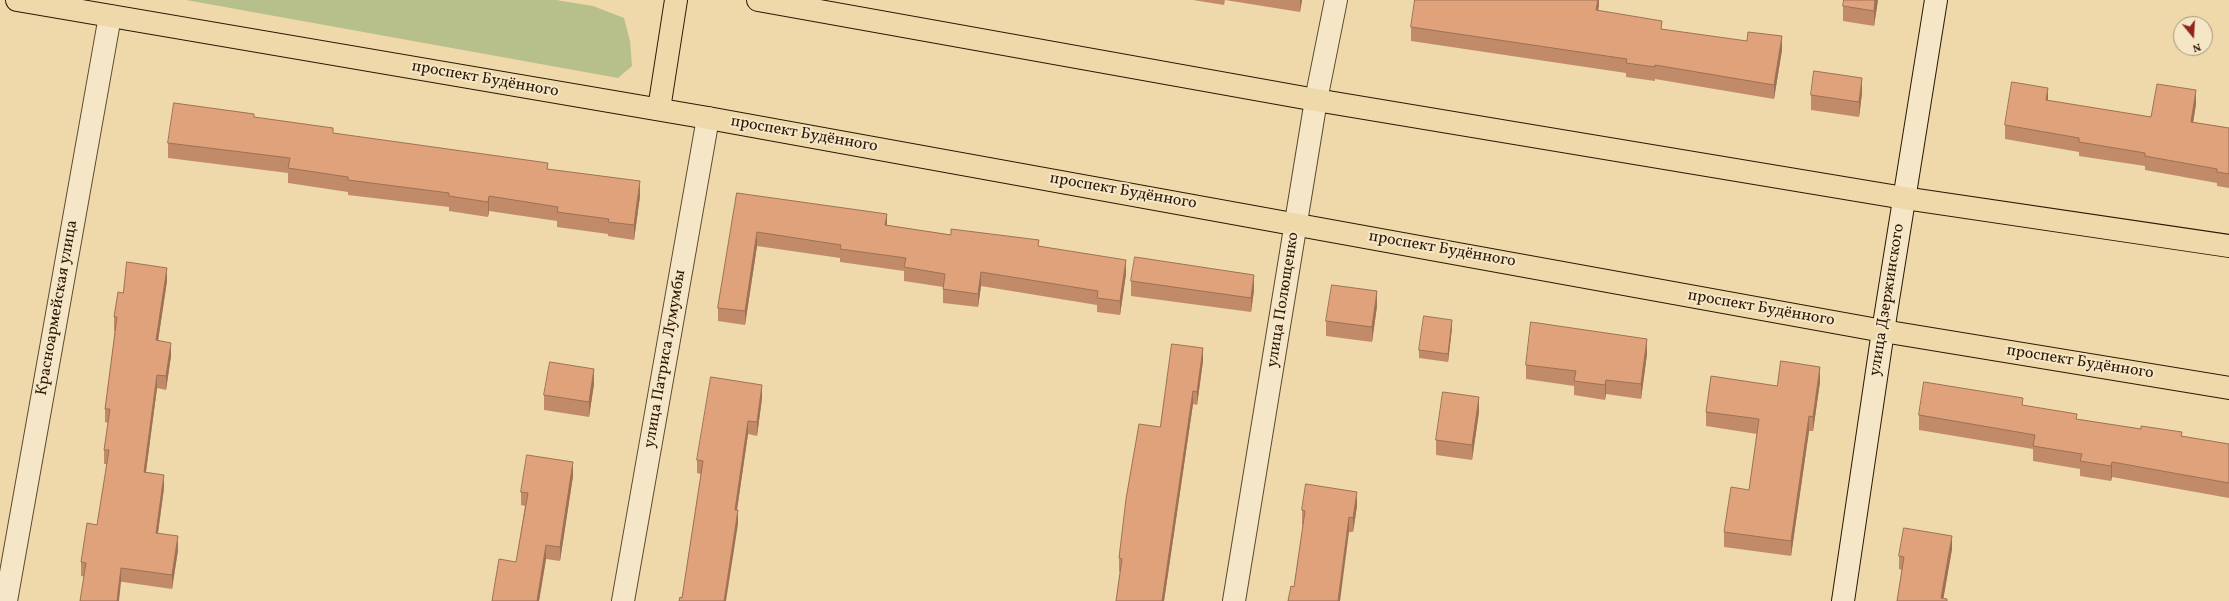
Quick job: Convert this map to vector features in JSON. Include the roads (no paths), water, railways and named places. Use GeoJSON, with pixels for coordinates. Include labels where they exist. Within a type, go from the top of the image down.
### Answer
{"type":"FeatureCollection","features":[{"type":"Feature","properties":{"kind":"main road","name":"проспект Будённого"},"geometry":{"type":"LineString","coordinates":[[17,0],[659,109],[1297,223],[1883,331],[2229,388]]}},
{"type":"Feature","properties":{"kind":"main road"},"geometry":{"type":"LineString","coordinates":[[659,109],[676,0]]}},
{"type":"Feature","properties":{"kind":"main road"},"geometry":{"type":"LineString","coordinates":[[758,0],[1316,100],[1904,198],[2229,246]]}},
{"type":"Feature","properties":{"kind":"street","name":"улица Полющенко"},"geometry":{"type":"LineString","coordinates":[[1234,601],[1316,100],[1336,0]]}},
{"type":"Feature","properties":{"kind":"street","name":"улица Дзержинского"},"geometry":{"type":"LineString","coordinates":[[1843,601],[1883,331],[1936,0]]}},
{"type":"Feature","properties":{"kind":"street","name":"Красноармейская улица"},"geometry":{"type":"LineString","coordinates":[[6,601],[110,16]]}},
{"type":"Feature","properties":{"kind":"street","name":"улица Патриса Лумумбы"},"geometry":{"type":"LineString","coordinates":[[623,601],[708,118]]}}]}
